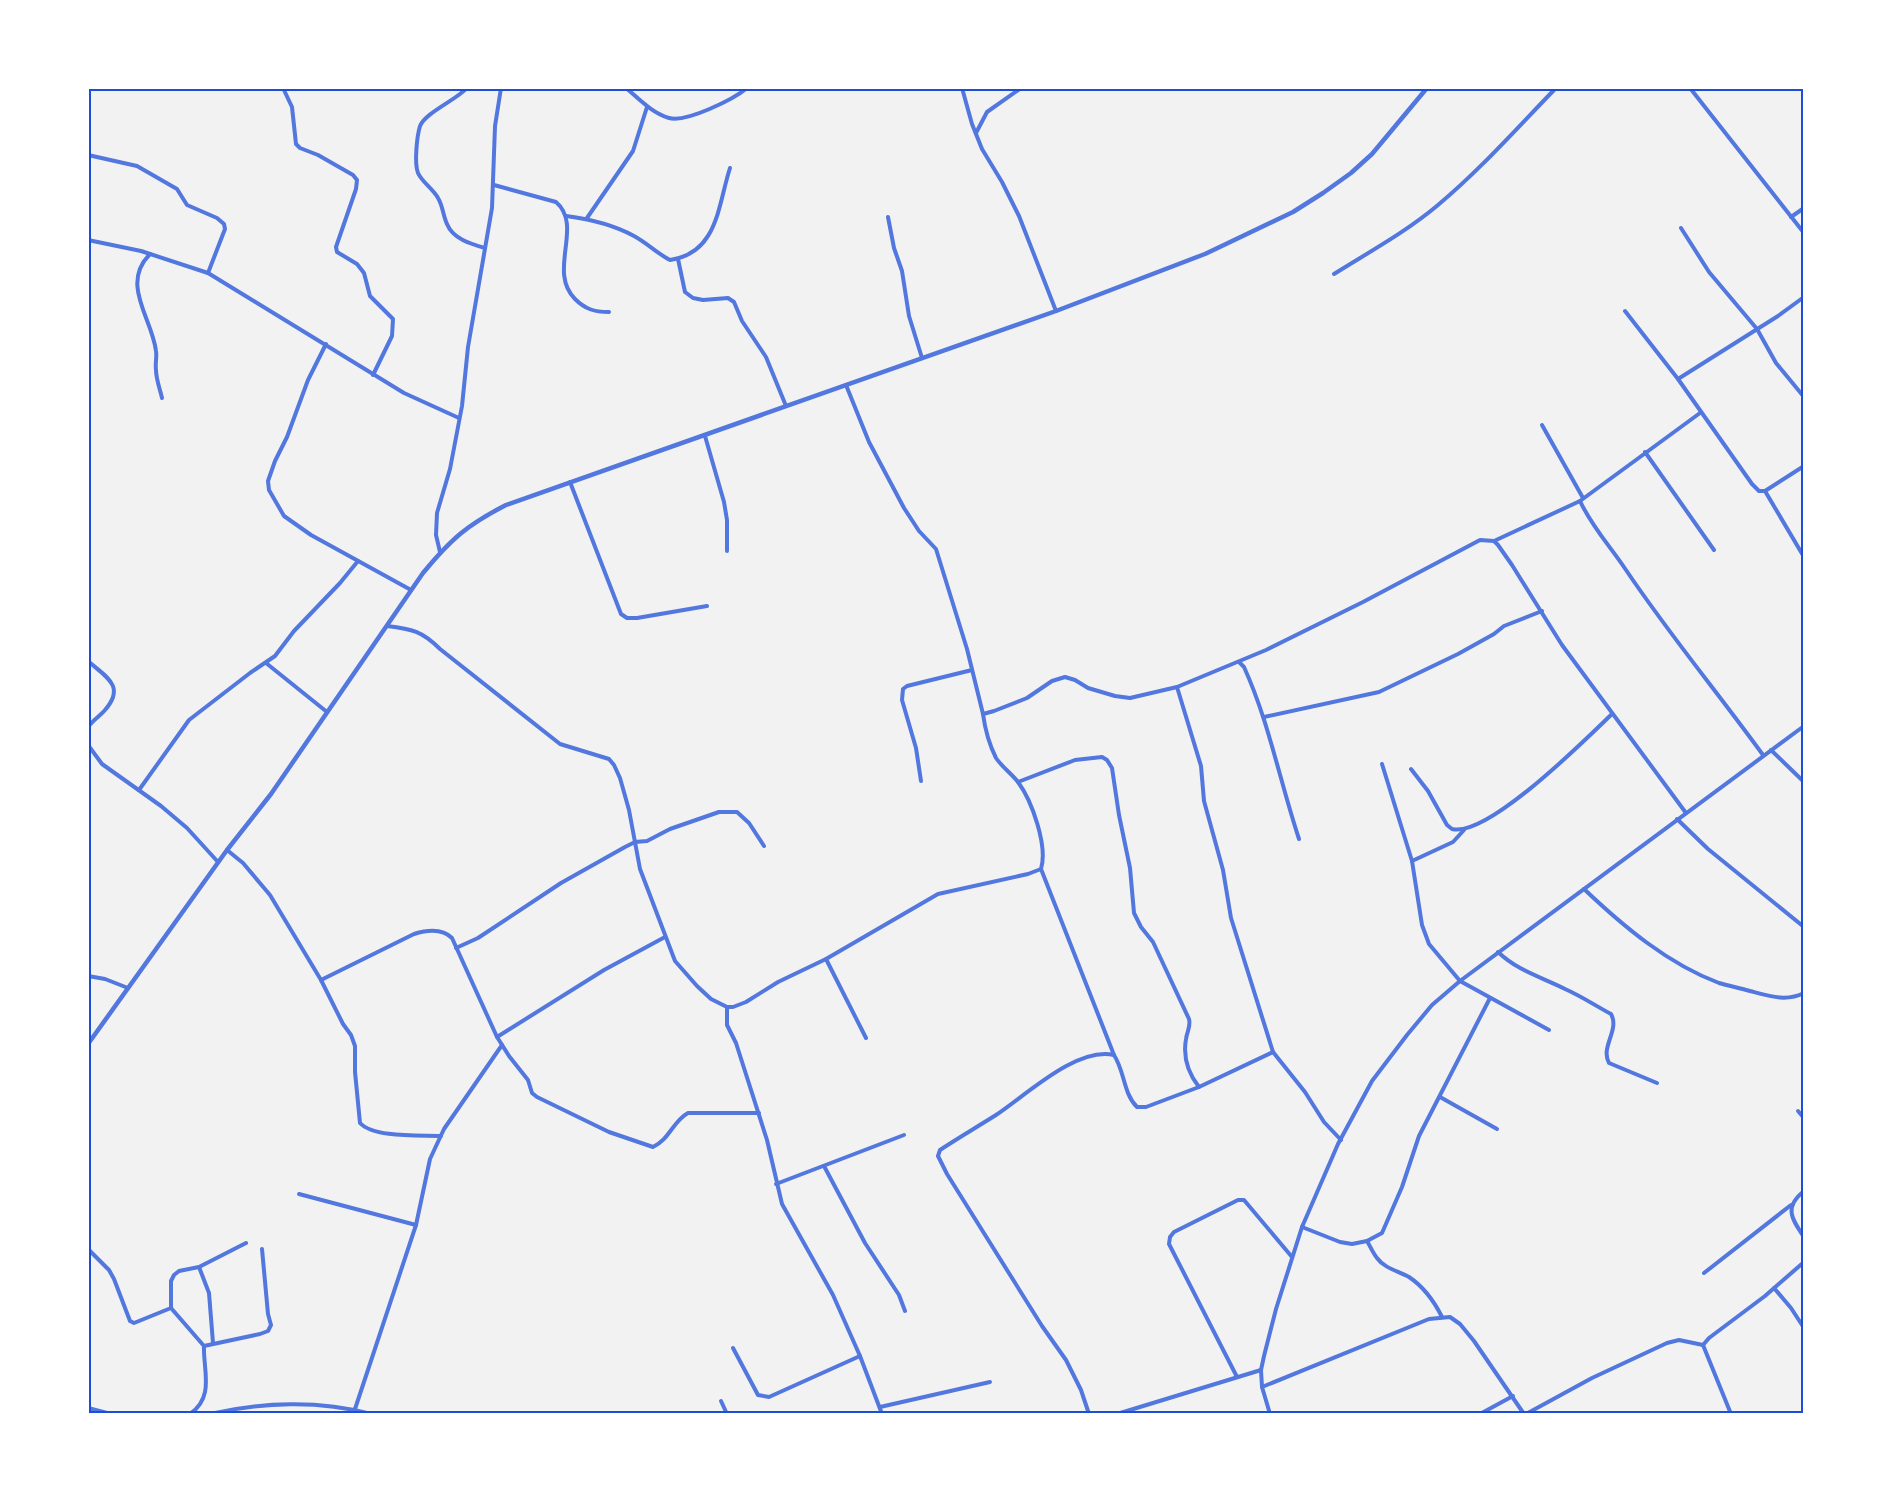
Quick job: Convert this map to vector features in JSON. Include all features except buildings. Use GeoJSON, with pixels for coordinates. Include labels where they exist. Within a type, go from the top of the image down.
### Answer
{"type":"FeatureCollection","features":[{"type":"Feature","properties":{"kind":"street"},"geometry":{"type":"LineString","coordinates":[[283,88],[292,107],[296,144],[353,175],[357,180],[336,247],[337,252],[357,264],[364,273],[370,296],[393,319],[392,336],[373,375]]}},
{"type":"Feature","properties":{"kind":"street"},"geometry":{"type":"LineString","coordinates":[[467,88],[460,96],[426,118],[420,125],[415,162],[418,173],[440,200],[447,225],[454,234],[468,243],[485,248]]}},
{"type":"Feature","properties":{"kind":"street"},"geometry":{"type":"LineString","coordinates":[[440,552],[436,535],[437,513],[450,469],[485,248],[494,184],[495,126],[501,88]]}},
{"type":"Feature","properties":{"kind":"street"},"geometry":{"type":"LineString","coordinates":[[626,88],[647,107],[669,118],[677,119],[715,107],[747,88]]}},
{"type":"Feature","properties":{"kind":"street"},"geometry":{"type":"LineString","coordinates":[[962,88],[975,133],[1018,216],[1056,311]]}},
{"type":"Feature","properties":{"kind":"street"},"geometry":{"type":"LineString","coordinates":[[975,133],[987,112],[1021,88]]}},
{"type":"Feature","properties":{"kind":"street"},"geometry":{"type":"LineString","coordinates":[[88,1044],[218,862],[271,794],[412,590],[440,552],[463,530],[480,518],[506,505],[1056,311],[1205,254],[1293,212],[1358,167],[1372,154],[1427,88]]}},
{"type":"Feature","properties":{"kind":"street"},"geometry":{"type":"LineString","coordinates":[[1334,274],[1401,232],[1437,206],[1472,174],[1556,88]]}},
{"type":"Feature","properties":{"kind":"street"},"geometry":{"type":"LineString","coordinates":[[1690,88],[1803,233]]}},
{"type":"Feature","properties":{"kind":"street"},"geometry":{"type":"LineString","coordinates":[[587,218],[633,151],[647,107]]}},
{"type":"Feature","properties":{"kind":"street"},"geometry":{"type":"LineString","coordinates":[[88,154],[137,166],[177,189],[187,205],[217,218],[224,224],[225,229],[208,273]]}},
{"type":"Feature","properties":{"kind":"street"},"geometry":{"type":"LineString","coordinates":[[566,216],[587,218],[632,235],[670,260],[678,259],[692,254],[707,238],[716,222],[730,168]]}},
{"type":"Feature","properties":{"kind":"street"},"geometry":{"type":"LineString","coordinates":[[494,184],[556,202],[562,208],[566,216],[564,282],[572,296],[584,308],[609,312]]}},
{"type":"Feature","properties":{"kind":"street"},"geometry":{"type":"LineString","coordinates":[[1791,217],[1803,208]]}},
{"type":"Feature","properties":{"kind":"street"},"geometry":{"type":"LineString","coordinates":[[888,218],[902,272],[909,316],[922,357]]}},
{"type":"Feature","properties":{"kind":"street"},"geometry":{"type":"LineString","coordinates":[[1681,228],[1709,272],[1757,329],[1776,363],[1803,397]]}},
{"type":"Feature","properties":{"kind":"street"},"geometry":{"type":"LineString","coordinates":[[89,241],[150,254],[208,273],[404,393],[459,418]]}},
{"type":"Feature","properties":{"kind":"street"},"geometry":{"type":"LineString","coordinates":[[150,254],[142,263],[137,282],[137,293],[154,345],[156,373],[162,398]]}},
{"type":"Feature","properties":{"kind":"street"},"geometry":{"type":"LineString","coordinates":[[678,259],[686,292],[693,298],[703,300],[728,298],[734,302],[742,321],[766,357],[786,406]]}},
{"type":"Feature","properties":{"kind":"street"},"geometry":{"type":"LineString","coordinates":[[1678,379],[1803,297]]}},
{"type":"Feature","properties":{"kind":"street"},"geometry":{"type":"LineString","coordinates":[[1625,311],[1678,379],[1700,413],[1759,491],[1765,491],[1803,466]]}},
{"type":"Feature","properties":{"kind":"street"},"geometry":{"type":"LineString","coordinates":[[326,344],[308,380],[301,403],[274,461],[268,481],[273,499],[285,516],[311,535],[412,590]]}},
{"type":"Feature","properties":{"kind":"street"},"geometry":{"type":"LineString","coordinates":[[846,385],[869,442],[904,508],[919,531],[936,549],[972,670],[986,732],[996,757],[1005,770],[1018,782],[1041,836],[1044,860],[1041,869],[1114,1055],[1120,1065],[1131,1101],[1137,1107],[1146,1107],[1199,1087],[1273,1052]]}},
{"type":"Feature","properties":{"kind":"street"},"geometry":{"type":"LineString","coordinates":[[983,714],[1027,698],[1052,681],[1065,678],[1075,680],[1088,688],[1130,698],[1177,687],[1238,662],[1363,602],[1480,540],[1494,541],[1582,500],[1700,413]]}},
{"type":"Feature","properties":{"kind":"street"},"geometry":{"type":"LineString","coordinates":[[1542,425],[1600,536],[1648,604],[1764,755]]}},
{"type":"Feature","properties":{"kind":"street"},"geometry":{"type":"LineString","coordinates":[[705,436],[724,502],[727,520],[727,551]]}},
{"type":"Feature","properties":{"kind":"street"},"geometry":{"type":"LineString","coordinates":[[1645,452],[1714,550]]}},
{"type":"Feature","properties":{"kind":"street"},"geometry":{"type":"LineString","coordinates":[[570,482],[621,614],[627,618],[637,618],[707,606]]}},
{"type":"Feature","properties":{"kind":"street"},"geometry":{"type":"LineString","coordinates":[[1765,491],[1803,557]]}},
{"type":"Feature","properties":{"kind":"street"},"geometry":{"type":"LineString","coordinates":[[1494,541],[1542,611],[1562,645],[1686,813]]}},
{"type":"Feature","properties":{"kind":"street"},"geometry":{"type":"LineString","coordinates":[[139,790],[189,720],[275,656],[294,631],[358,561]]}},
{"type":"Feature","properties":{"kind":"street"},"geometry":{"type":"LineString","coordinates":[[1264,717],[1379,692],[1458,654],[1504,626],[1542,611]]}},
{"type":"Feature","properties":{"kind":"street"},"geometry":{"type":"LineString","coordinates":[[387,626],[418,631],[427,636],[560,744],[609,759],[620,778],[640,869],[675,961],[711,999],[728,1008],[746,1002],[778,982],[826,959],[938,894],[1041,869]]}},
{"type":"Feature","properties":{"kind":"street"},"geometry":{"type":"LineString","coordinates":[[88,662],[113,684],[115,689],[111,701],[88,727]]}},
{"type":"Feature","properties":{"kind":"street"},"geometry":{"type":"LineString","coordinates":[[1238,662],[1244,667],[1264,717],[1287,804],[1299,839]]}},
{"type":"Feature","properties":{"kind":"street"},"geometry":{"type":"LineString","coordinates":[[266,663],[327,712]]}},
{"type":"Feature","properties":{"kind":"street"},"geometry":{"type":"LineString","coordinates":[[921,781],[916,748],[902,700],[903,689],[907,686],[972,670]]}},
{"type":"Feature","properties":{"kind":"street"},"geometry":{"type":"LineString","coordinates":[[1177,687],[1201,766],[1204,801],[1223,870],[1234,929],[1273,1052],[1305,1092],[1324,1122],[1341,1140]]}},
{"type":"Feature","properties":{"kind":"street"},"geometry":{"type":"LineString","coordinates":[[1412,861],[1453,842],[1464,830],[1490,818],[1521,797],[1612,714]]}},
{"type":"Feature","properties":{"kind":"street"},"geometry":{"type":"LineString","coordinates":[[1270,1413],[1261,1370],[1276,1310],[1302,1227],[1341,1140],[1372,1081],[1407,1035],[1432,1005],[1460,981],[1803,726]]}},
{"type":"Feature","properties":{"kind":"street"},"geometry":{"type":"LineString","coordinates":[[88,745],[102,764],[187,828],[218,862]]}},
{"type":"Feature","properties":{"kind":"street"},"geometry":{"type":"LineString","coordinates":[[1771,750],[1803,782]]}},
{"type":"Feature","properties":{"kind":"street"},"geometry":{"type":"LineString","coordinates":[[1018,782],[1075,760],[1101,757],[1107,760],[1112,768],[1130,868],[1134,913],[1141,927],[1153,942],[1189,1019],[1190,1026],[1186,1036],[1185,1052],[1193,1079],[1199,1087]]}},
{"type":"Feature","properties":{"kind":"street"},"geometry":{"type":"LineString","coordinates":[[1383,764],[1412,861],[1422,925],[1429,944],[1460,981],[1549,1030]]}},
{"type":"Feature","properties":{"kind":"street"},"geometry":{"type":"LineString","coordinates":[[1411,769],[1428,791],[1452,830],[1464,830]]}},
{"type":"Feature","properties":{"kind":"street"},"geometry":{"type":"LineString","coordinates":[[456,948],[505,922],[561,884],[635,843],[647,841],[670,830],[727,811],[737,812],[749,823],[764,846]]}},
{"type":"Feature","properties":{"kind":"street"},"geometry":{"type":"LineString","coordinates":[[1677,819],[1708,849],[1803,927]]}},
{"type":"Feature","properties":{"kind":"street"},"geometry":{"type":"LineString","coordinates":[[227,850],[243,863],[270,895],[351,1035],[355,1046],[360,1123],[365,1129],[381,1133],[441,1136]]}},
{"type":"Feature","properties":{"kind":"street"},"geometry":{"type":"LineString","coordinates":[[1584,889],[1610,913],[1678,963],[1719,983],[1775,997],[1794,998],[1803,993]]}},
{"type":"Feature","properties":{"kind":"street"},"geometry":{"type":"LineString","coordinates":[[321,980],[422,931],[443,932],[448,935],[456,948],[497,1037],[528,1080],[532,1093],[537,1097],[609,1132],[653,1147],[661,1144],[681,1116],[688,1113],[759,1113]]}},
{"type":"Feature","properties":{"kind":"street"},"geometry":{"type":"LineString","coordinates":[[497,1037],[604,970],[665,937]]}},
{"type":"Feature","properties":{"kind":"street"},"geometry":{"type":"LineString","coordinates":[[1498,952],[1509,963],[1527,974],[1564,988],[1611,1014],[1614,1025],[1606,1052],[1609,1062],[1657,1083]]}},
{"type":"Feature","properties":{"kind":"street"},"geometry":{"type":"LineString","coordinates":[[826,959],[866,1038]]}},
{"type":"Feature","properties":{"kind":"street"},"geometry":{"type":"LineString","coordinates":[[88,976],[105,979],[128,988]]}},
{"type":"Feature","properties":{"kind":"street"},"geometry":{"type":"LineString","coordinates":[[1302,1227],[1340,1242],[1352,1244],[1367,1241],[1382,1233],[1415,1154],[1419,1136],[1490,998]]}},
{"type":"Feature","properties":{"kind":"street"},"geometry":{"type":"LineString","coordinates":[[728,1008],[727,1024],[736,1043],[759,1113],[782,1204],[823,1275],[860,1356],[882,1413]]}},
{"type":"Feature","properties":{"kind":"street"},"geometry":{"type":"LineString","coordinates":[[355,1409],[416,1225],[430,1159],[441,1136],[502,1045]]}},
{"type":"Feature","properties":{"kind":"street"},"geometry":{"type":"LineString","coordinates":[[1089,1413],[1081,1390],[1066,1360],[1042,1326],[938,1156],[940,1150],[1073,1063],[1093,1055],[1106,1053],[1114,1055]]}},
{"type":"Feature","properties":{"kind":"street"},"geometry":{"type":"LineString","coordinates":[[1440,1097],[1497,1130]]}},
{"type":"Feature","properties":{"kind":"street"},"geometry":{"type":"LineString","coordinates":[[1798,1111],[1803,1118]]}},
{"type":"Feature","properties":{"kind":"street"},"geometry":{"type":"LineString","coordinates":[[776,1184],[904,1134]]}},
{"type":"Feature","properties":{"kind":"street"},"geometry":{"type":"LineString","coordinates":[[824,1166],[865,1243],[899,1295],[905,1311]]}},
{"type":"Feature","properties":{"kind":"street"},"geometry":{"type":"LineString","coordinates":[[1803,1191],[1794,1199],[1791,1206],[1792,1218],[1803,1237]]}},
{"type":"Feature","properties":{"kind":"street"},"geometry":{"type":"LineString","coordinates":[[299,1194],[416,1225]]}},
{"type":"Feature","properties":{"kind":"street"},"geometry":{"type":"LineString","coordinates":[[1237,1377],[1192,1293],[1169,1244],[1170,1237],[1174,1232],[1238,1200],[1244,1200],[1292,1257]]}},
{"type":"Feature","properties":{"kind":"street"},"geometry":{"type":"LineString","coordinates":[[1704,1273],[1791,1206]]}},
{"type":"Feature","properties":{"kind":"street"},"geometry":{"type":"LineString","coordinates":[[1367,1241],[1377,1259],[1384,1265],[1422,1287],[1442,1317]]}},
{"type":"Feature","properties":{"kind":"street"},"geometry":{"type":"LineString","coordinates":[[190,1413],[198,1408],[205,1396],[207,1377],[204,1346],[171,1308],[171,1281],[179,1271],[199,1267],[246,1243]]}},
{"type":"Feature","properties":{"kind":"street"},"geometry":{"type":"LineString","coordinates":[[88,1249],[109,1270],[130,1320],[134,1323],[171,1308]]}},
{"type":"Feature","properties":{"kind":"street"},"geometry":{"type":"LineString","coordinates":[[204,1346],[260,1334],[268,1330],[271,1325],[262,1249]]}},
{"type":"Feature","properties":{"kind":"street"},"geometry":{"type":"LineString","coordinates":[[1703,1345],[1803,1262]]}},
{"type":"Feature","properties":{"kind":"street"},"geometry":{"type":"LineString","coordinates":[[199,1267],[209,1293],[213,1343]]}},
{"type":"Feature","properties":{"kind":"street"},"geometry":{"type":"LineString","coordinates":[[1774,1288],[1791,1308],[1803,1328]]}},
{"type":"Feature","properties":{"kind":"street"},"geometry":{"type":"LineString","coordinates":[[1263,1387],[1429,1319],[1442,1317],[1450,1317],[1460,1324],[1525,1413],[1667,1343],[1679,1340],[1703,1345]]}},
{"type":"Feature","properties":{"kind":"street"},"geometry":{"type":"LineString","coordinates":[[1703,1345],[1730,1413]]}},
{"type":"Feature","properties":{"kind":"street"},"geometry":{"type":"LineString","coordinates":[[733,1348],[758,1395],[769,1397],[860,1356]]}},
{"type":"Feature","properties":{"kind":"street"},"geometry":{"type":"LineString","coordinates":[[1118,1413],[1261,1370]]}},
{"type":"Feature","properties":{"kind":"street"},"geometry":{"type":"LineString","coordinates":[[880,1407],[990,1382]]}},
{"type":"Feature","properties":{"kind":"street"},"geometry":{"type":"LineString","coordinates":[[1480,1413],[1513,1396]]}},
{"type":"Feature","properties":{"kind":"street"},"geometry":{"type":"LineString","coordinates":[[721,1401],[727,1413]]}},
{"type":"Feature","properties":{"kind":"street"},"geometry":{"type":"LineString","coordinates":[[210,1413],[273,1403],[355,1409],[371,1413]]}},
{"type":"Feature","properties":{"kind":"street"},"geometry":{"type":"LineString","coordinates":[[88,1408],[111,1413]]}}]}
